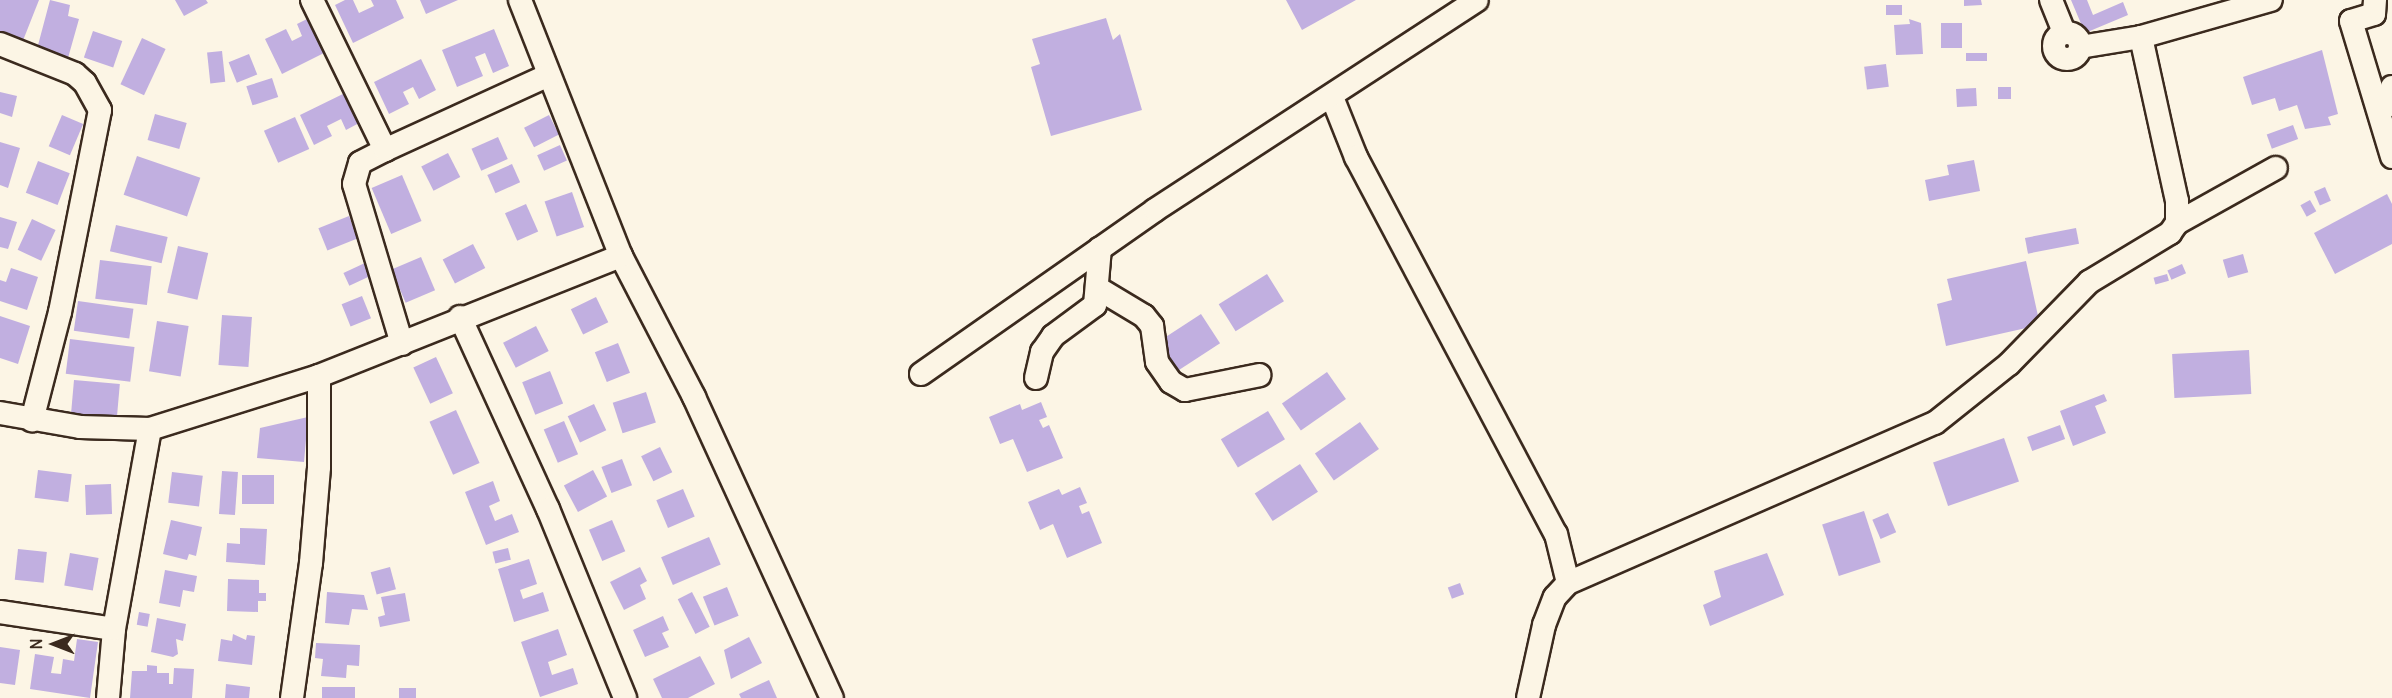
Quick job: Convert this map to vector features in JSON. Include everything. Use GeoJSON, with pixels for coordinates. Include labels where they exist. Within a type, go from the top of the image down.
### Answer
{"type":"FeatureCollection","features":[{"type":"Feature","properties":{"kind":"street"},"geometry":{"type":"LineString","coordinates":[[312,0],[385,150]]}},
{"type":"Feature","properties":{"kind":"street"},"geometry":{"type":"LineString","coordinates":[[520,0],[621,255],[694,397],[832,698]]}},
{"type":"Feature","properties":{"kind":"street"},"geometry":{"type":"LineString","coordinates":[[921,374],[1100,248],[1476,0]]}},
{"type":"Feature","properties":{"kind":"street"},"geometry":{"type":"LineString","coordinates":[[2050,0],[2072,40],[2140,37],[2271,0]]}},
{"type":"Feature","properties":{"kind":"street"},"geometry":{"type":"LineString","coordinates":[[2375,0],[2374,14],[2351,21],[2392,158]]}},
{"type":"Feature","properties":{"kind":"street"},"geometry":{"type":"LineString","coordinates":[[2140,37],[2177,201],[2177,224]]}},
{"type":"Feature","properties":{"kind":"street"},"geometry":{"type":"LineString","coordinates":[[0,44],[75,74],[85,82],[100,110],[60,312],[32,420]]}},
{"type":"Feature","properties":{"kind":"street"},"geometry":{"type":"LineString","coordinates":[[402,344],[354,184],[360,164],[385,150],[549,75]]}},
{"type":"Feature","properties":{"kind":"street"},"geometry":{"type":"LineString","coordinates":[[2392,87],[2392,105]]}},
{"type":"Feature","properties":{"kind":"street"},"geometry":{"type":"LineString","coordinates":[[1332,97],[1356,157],[1556,534],[1568,583]]}},
{"type":"Feature","properties":{"kind":"street"},"geometry":{"type":"LineString","coordinates":[[1528,698],[1544,625],[1555,597],[1568,583],[1935,423],[2009,364],[2089,282],[2177,224],[2276,168]]}},
{"type":"Feature","properties":{"kind":"street"},"geometry":{"type":"LineString","coordinates":[[1036,378],[1042,352],[1053,336],[1095,305],[1099,289],[1100,248]]}},
{"type":"Feature","properties":{"kind":"street"},"geometry":{"type":"LineString","coordinates":[[0,412],[32,420],[150,429],[319,376],[402,344],[460,317],[621,255]]}},
{"type":"Feature","properties":{"kind":"street"},"geometry":{"type":"LineString","coordinates":[[1099,289],[1144,315],[1152,326],[1157,362],[1171,382],[1193,389],[1226,378],[1260,375]]}},
{"type":"Feature","properties":{"kind":"street"},"geometry":{"type":"LineString","coordinates":[[460,317],[548,509],[626,698]]}},
{"type":"Feature","properties":{"kind":"street"},"geometry":{"type":"LineString","coordinates":[[292,698],[311,563],[319,467],[319,376]]}},
{"type":"Feature","properties":{"kind":"street"},"geometry":{"type":"LineString","coordinates":[[108,698],[114,629],[150,429]]}},
{"type":"Feature","properties":{"kind":"street"},"geometry":{"type":"LineString","coordinates":[[0,612],[114,629]]}},
{"type":"Feature","properties":{"kind":"building"},"geometry":{"type":"Polygon","coordinates":[[[0,0],[39,0],[22,43],[0,34],[0,0]]]}},
{"type":"Feature","properties":{"kind":"building"},"geometry":{"type":"Polygon","coordinates":[[[50,0],[70,5],[68,16],[79,19],[68,58],[37,49],[50,0]]]}},
{"type":"Feature","properties":{"kind":"building"},"geometry":{"type":"Polygon","coordinates":[[[175,0],[206,0],[208,3],[184,16],[175,0]]]}},
{"type":"Feature","properties":{"kind":"building"},"geometry":{"type":"Polygon","coordinates":[[[345,0],[353,0],[359,13],[374,6],[371,0],[396,0],[404,18],[353,43],[335,5],[345,0]]]}},
{"type":"Feature","properties":{"kind":"building"},"geometry":{"type":"Polygon","coordinates":[[[420,0],[458,0],[426,14],[420,0]]]}},
{"type":"Feature","properties":{"kind":"building"},"geometry":{"type":"Polygon","coordinates":[[[1286,0],[1356,0],[1302,30],[1286,0]]]}},
{"type":"Feature","properties":{"kind":"building"},"geometry":{"type":"Polygon","coordinates":[[[1964,0],[1981,0],[1982,5],[1964,6],[1964,0]]]}},
{"type":"Feature","properties":{"kind":"building"},"geometry":{"type":"Polygon","coordinates":[[[2071,0],[2087,0],[2093,15],[2123,2],[2128,15],[2085,33],[2071,0]]]}},
{"type":"Feature","properties":{"kind":"building"},"geometry":{"type":"Polygon","coordinates":[[[1886,5],[1902,5],[1902,15],[1886,15],[1886,5]]]}},
{"type":"Feature","properties":{"kind":"building"},"geometry":{"type":"Polygon","coordinates":[[[313,16],[330,50],[282,74],[265,39],[286,29],[292,41],[302,36],[297,24],[313,16]]]}},
{"type":"Feature","properties":{"kind":"building"},"geometry":{"type":"Polygon","coordinates":[[[1106,18],[1113,40],[1120,34],[1142,110],[1051,136],[1031,67],[1040,64],[1032,39],[1106,18]]]}},
{"type":"Feature","properties":{"kind":"building"},"geometry":{"type":"Polygon","coordinates":[[[1909,19],[1921,23],[1923,54],[1896,55],[1894,25],[1910,24],[1909,19]]]}},
{"type":"Feature","properties":{"kind":"building"},"geometry":{"type":"Polygon","coordinates":[[[1941,23],[1962,23],[1962,48],[1941,48],[1941,23]]]}},
{"type":"Feature","properties":{"kind":"building"},"geometry":{"type":"Polygon","coordinates":[[[494,29],[509,66],[493,73],[485,53],[475,57],[483,76],[457,87],[442,50],[494,29]]]}},
{"type":"Feature","properties":{"kind":"building"},"geometry":{"type":"Polygon","coordinates":[[[93,31],[122,41],[113,68],[84,57],[93,31]]]}},
{"type":"Feature","properties":{"kind":"building"},"geometry":{"type":"Polygon","coordinates":[[[142,38],[166,49],[144,95],[120,84],[142,38]]]}},
{"type":"Feature","properties":{"kind":"building"},"geometry":{"type":"Polygon","coordinates":[[[2322,50],[2338,114],[2328,117],[2331,125],[2305,129],[2297,105],[2279,111],[2275,98],[2252,105],[2243,77],[2322,50]]]}},
{"type":"Feature","properties":{"kind":"building"},"geometry":{"type":"Polygon","coordinates":[[[222,51],[225,82],[210,83],[207,53],[222,51]]]}},
{"type":"Feature","properties":{"kind":"building"},"geometry":{"type":"Polygon","coordinates":[[[1966,53],[1987,53],[1987,61],[1966,61],[1966,53]]]}},
{"type":"Feature","properties":{"kind":"building"},"geometry":{"type":"Polygon","coordinates":[[[249,54],[257,74],[237,83],[229,62],[249,54]]]}},
{"type":"Feature","properties":{"kind":"building"},"geometry":{"type":"Polygon","coordinates":[[[421,59],[436,90],[419,99],[413,87],[403,92],[409,104],[389,114],[374,82],[421,59]]]}},
{"type":"Feature","properties":{"kind":"building"},"geometry":{"type":"Polygon","coordinates":[[[1886,64],[1889,87],[1867,90],[1864,67],[1886,64]]]}},
{"type":"Feature","properties":{"kind":"building"},"geometry":{"type":"Polygon","coordinates":[[[272,78],[278,97],[253,105],[246,86],[272,78]]]}},
{"type":"Feature","properties":{"kind":"building"},"geometry":{"type":"Polygon","coordinates":[[[1998,87],[2011,87],[2011,99],[1998,99],[1998,87]]]}},
{"type":"Feature","properties":{"kind":"building"},"geometry":{"type":"Polygon","coordinates":[[[1976,88],[1977,106],[1957,107],[1956,89],[1976,88]]]}},
{"type":"Feature","properties":{"kind":"building"},"geometry":{"type":"Polygon","coordinates":[[[0,92],[17,96],[12,117],[0,113],[0,92]]]}},
{"type":"Feature","properties":{"kind":"building"},"geometry":{"type":"Polygon","coordinates":[[[347,92],[361,122],[346,130],[341,119],[327,126],[332,136],[314,145],[300,115],[347,92]]]}},
{"type":"Feature","properties":{"kind":"building"},"geometry":{"type":"Polygon","coordinates":[[[155,114],[187,123],[179,149],[148,140],[155,114]]]}},
{"type":"Feature","properties":{"kind":"building"},"geometry":{"type":"Polygon","coordinates":[[[62,115],[83,124],[70,155],[49,146],[62,115]]]}},
{"type":"Feature","properties":{"kind":"building"},"geometry":{"type":"Polygon","coordinates":[[[549,115],[559,135],[534,147],[524,128],[549,115]]]}},
{"type":"Feature","properties":{"kind":"building"},"geometry":{"type":"Polygon","coordinates":[[[295,117],[309,149],[278,163],[264,131],[295,117]]]}},
{"type":"Feature","properties":{"kind":"building"},"geometry":{"type":"Polygon","coordinates":[[[2293,125],[2298,139],[2272,149],[2267,135],[2293,125]]]}},
{"type":"Feature","properties":{"kind":"building"},"geometry":{"type":"Polygon","coordinates":[[[498,137],[508,159],[481,171],[472,149],[498,137]]]}},
{"type":"Feature","properties":{"kind":"building"},"geometry":{"type":"Polygon","coordinates":[[[0,142],[20,148],[8,188],[0,185],[0,142]]]}},
{"type":"Feature","properties":{"kind":"building"},"geometry":{"type":"Polygon","coordinates":[[[560,145],[567,161],[544,171],[537,155],[560,145]]]}},
{"type":"Feature","properties":{"kind":"building"},"geometry":{"type":"Polygon","coordinates":[[[448,153],[460,177],[434,191],[421,167],[448,153]]]}},
{"type":"Feature","properties":{"kind":"building"},"geometry":{"type":"Polygon","coordinates":[[[137,156],[200,178],[187,217],[124,195],[137,156]]]}},
{"type":"Feature","properties":{"kind":"building"},"geometry":{"type":"Polygon","coordinates":[[[1974,160],[1980,191],[1929,201],[1925,180],[1949,175],[1947,165],[1974,160]]]}},
{"type":"Feature","properties":{"kind":"building"},"geometry":{"type":"Polygon","coordinates":[[[38,161],[70,173],[58,205],[26,193],[38,161]]]}},
{"type":"Feature","properties":{"kind":"building"},"geometry":{"type":"Polygon","coordinates":[[[512,164],[520,182],[495,193],[487,175],[512,164]]]}},
{"type":"Feature","properties":{"kind":"building"},"geometry":{"type":"Polygon","coordinates":[[[402,175],[422,221],[391,234],[372,188],[402,175]]]}},
{"type":"Feature","properties":{"kind":"building"},"geometry":{"type":"Polygon","coordinates":[[[2325,187],[2331,201],[2320,205],[2314,192],[2325,187]]]}},
{"type":"Feature","properties":{"kind":"building"},"geometry":{"type":"Polygon","coordinates":[[[572,192],[584,227],[557,236],[545,201],[572,192]]]}},
{"type":"Feature","properties":{"kind":"building"},"geometry":{"type":"Polygon","coordinates":[[[2387,194],[2392,204],[2392,244],[2335,274],[2314,233],[2387,194]]]}},
{"type":"Feature","properties":{"kind":"building"},"geometry":{"type":"Polygon","coordinates":[[[2310,200],[2316,211],[2307,217],[2300,205],[2310,200]]]}},
{"type":"Feature","properties":{"kind":"building"},"geometry":{"type":"Polygon","coordinates":[[[526,204],[538,231],[517,241],[505,213],[526,204]]]}},
{"type":"Feature","properties":{"kind":"building"},"geometry":{"type":"Polygon","coordinates":[[[349,216],[358,238],[327,251],[318,228],[349,216]]]}},
{"type":"Feature","properties":{"kind":"building"},"geometry":{"type":"Polygon","coordinates":[[[0,217],[17,222],[8,249],[0,247],[0,217]]]}},
{"type":"Feature","properties":{"kind":"building"},"geometry":{"type":"Polygon","coordinates":[[[32,219],[56,230],[41,261],[18,250],[32,219]]]}},
{"type":"Feature","properties":{"kind":"building"},"geometry":{"type":"Polygon","coordinates":[[[116,225],[168,237],[162,263],[110,251],[116,225]]]}},
{"type":"Feature","properties":{"kind":"building"},"geometry":{"type":"Polygon","coordinates":[[[2076,228],[2079,244],[2028,254],[2025,238],[2076,228]]]}},
{"type":"Feature","properties":{"kind":"building"},"geometry":{"type":"Polygon","coordinates":[[[473,244],[485,268],[455,283],[443,259],[473,244]]]}},
{"type":"Feature","properties":{"kind":"building"},"geometry":{"type":"Polygon","coordinates":[[[178,246],[208,253],[197,300],[167,293],[178,246]]]}},
{"type":"Feature","properties":{"kind":"building"},"geometry":{"type":"Polygon","coordinates":[[[2243,254],[2248,272],[2228,278],[2223,260],[2243,254]]]}},
{"type":"Feature","properties":{"kind":"building"},"geometry":{"type":"Polygon","coordinates":[[[421,257],[435,290],[406,303],[392,270],[421,257]]]}},
{"type":"Feature","properties":{"kind":"building"},"geometry":{"type":"Polygon","coordinates":[[[100,260],[152,266],[147,305],[95,299],[100,260]]]}},
{"type":"Feature","properties":{"kind":"building"},"geometry":{"type":"Polygon","coordinates":[[[2026,261],[2040,325],[1946,346],[1937,304],[1952,300],[1947,279],[2026,261]]]}},
{"type":"Feature","properties":{"kind":"building"},"geometry":{"type":"Polygon","coordinates":[[[367,262],[373,275],[349,286],[343,273],[367,262]]]}},
{"type":"Feature","properties":{"kind":"building"},"geometry":{"type":"Polygon","coordinates":[[[2182,264],[2186,273],[2171,280],[2167,271],[2182,264]]]}},
{"type":"Feature","properties":{"kind":"building"},"geometry":{"type":"Polygon","coordinates":[[[11,268],[38,277],[27,310],[0,301],[0,280],[6,282],[11,268]]]}},
{"type":"Feature","properties":{"kind":"building"},"geometry":{"type":"Polygon","coordinates":[[[1267,274],[1284,301],[1236,331],[1219,304],[1267,274]]]}},
{"type":"Feature","properties":{"kind":"building"},"geometry":{"type":"Polygon","coordinates":[[[2167,274],[2169,281],[2155,285],[2154,278],[2167,274]]]}},
{"type":"Feature","properties":{"kind":"building"},"geometry":{"type":"Polygon","coordinates":[[[362,296],[371,318],[351,326],[342,304],[362,296]]]}},
{"type":"Feature","properties":{"kind":"building"},"geometry":{"type":"Polygon","coordinates":[[[596,297],[608,322],[583,334],[571,309],[596,297]]]}},
{"type":"Feature","properties":{"kind":"building"},"geometry":{"type":"Polygon","coordinates":[[[78,301],[133,309],[129,339],[74,331],[78,301]]]}},
{"type":"Feature","properties":{"kind":"building"},"geometry":{"type":"Polygon","coordinates":[[[1201,314],[1220,343],[1175,373],[1156,343],[1201,314]]]}},
{"type":"Feature","properties":{"kind":"building"},"geometry":{"type":"Polygon","coordinates":[[[222,315],[252,317],[248,367],[219,365],[222,315]]]}},
{"type":"Feature","properties":{"kind":"building"},"geometry":{"type":"Polygon","coordinates":[[[0,316],[30,326],[18,364],[0,358],[0,316]]]}},
{"type":"Feature","properties":{"kind":"building"},"geometry":{"type":"Polygon","coordinates":[[[157,321],[189,326],[181,376],[149,371],[157,321]]]}},
{"type":"Feature","properties":{"kind":"building"},"geometry":{"type":"Polygon","coordinates":[[[536,326],[549,351],[516,368],[503,343],[536,326]]]}},
{"type":"Feature","properties":{"kind":"building"},"geometry":{"type":"Polygon","coordinates":[[[70,339],[135,347],[130,382],[66,374],[70,339]]]}},
{"type":"Feature","properties":{"kind":"building"},"geometry":{"type":"Polygon","coordinates":[[[618,343],[630,373],[607,382],[595,352],[618,343]]]}},
{"type":"Feature","properties":{"kind":"building"},"geometry":{"type":"Polygon","coordinates":[[[2249,350],[2251,394],[2174,398],[2172,354],[2249,350]]]}},
{"type":"Feature","properties":{"kind":"building"},"geometry":{"type":"Polygon","coordinates":[[[436,357],[453,393],[430,404],[413,368],[436,357]]]}},
{"type":"Feature","properties":{"kind":"building"},"geometry":{"type":"Polygon","coordinates":[[[550,371],[563,403],[535,415],[522,382],[550,371]]]}},
{"type":"Feature","properties":{"kind":"building"},"geometry":{"type":"Polygon","coordinates":[[[1327,372],[1346,399],[1301,431],[1282,404],[1327,372]]]}},
{"type":"Feature","properties":{"kind":"building"},"geometry":{"type":"Polygon","coordinates":[[[74,380],[120,384],[117,421],[71,417],[74,380]]]}},
{"type":"Feature","properties":{"kind":"building"},"geometry":{"type":"Polygon","coordinates":[[[646,392],[656,422],[623,433],[613,403],[646,392]]]}},
{"type":"Feature","properties":{"kind":"building"},"geometry":{"type":"Polygon","coordinates":[[[2104,394],[2107,401],[2095,406],[2106,433],[2073,446],[2060,411],[2104,394]]]}},
{"type":"Feature","properties":{"kind":"building"},"geometry":{"type":"Polygon","coordinates":[[[1041,402],[1047,417],[1039,420],[1043,428],[1049,425],[1063,458],[1027,472],[1013,439],[1000,444],[989,417],[1020,404],[1022,410],[1041,402]]]}},
{"type":"Feature","properties":{"kind":"building"},"geometry":{"type":"Polygon","coordinates":[[[594,404],[606,430],[580,443],[568,416],[594,404]]]}},
{"type":"Feature","properties":{"kind":"building"},"geometry":{"type":"Polygon","coordinates":[[[456,410],[480,463],[453,475],[430,422],[456,410]]]}},
{"type":"Feature","properties":{"kind":"building"},"geometry":{"type":"Polygon","coordinates":[[[1268,411],[1285,439],[1238,468],[1221,439],[1268,411]]]}},
{"type":"Feature","properties":{"kind":"building"},"geometry":{"type":"Polygon","coordinates":[[[308,417],[304,462],[257,458],[260,428],[308,417]]]}},
{"type":"Feature","properties":{"kind":"building"},"geometry":{"type":"Polygon","coordinates":[[[564,421],[578,454],[558,463],[544,430],[564,421]]]}},
{"type":"Feature","properties":{"kind":"building"},"geometry":{"type":"Polygon","coordinates":[[[1360,422],[1379,449],[1334,481],[1315,454],[1360,422]]]}},
{"type":"Feature","properties":{"kind":"building"},"geometry":{"type":"Polygon","coordinates":[[[2060,425],[2065,439],[2032,451],[2027,437],[2060,425]]]}},
{"type":"Feature","properties":{"kind":"building"},"geometry":{"type":"Polygon","coordinates":[[[2004,438],[2019,481],[1948,506],[1933,462],[2004,438]]]}},
{"type":"Feature","properties":{"kind":"building"},"geometry":{"type":"Polygon","coordinates":[[[660,447],[672,472],[653,481],[641,456],[660,447]]]}},
{"type":"Feature","properties":{"kind":"building"},"geometry":{"type":"Polygon","coordinates":[[[622,459],[632,485],[611,493],[601,467],[622,459]]]}},
{"type":"Feature","properties":{"kind":"building"},"geometry":{"type":"Polygon","coordinates":[[[1300,464],[1318,492],[1273,521],[1255,493],[1300,464]]]}},
{"type":"Feature","properties":{"kind":"building"},"geometry":{"type":"Polygon","coordinates":[[[38,470],[72,474],[68,502],[35,498],[38,470]]]}},
{"type":"Feature","properties":{"kind":"building"},"geometry":{"type":"Polygon","coordinates":[[[593,470],[607,496],[578,512],[564,485],[593,470]]]}},
{"type":"Feature","properties":{"kind":"building"},"geometry":{"type":"Polygon","coordinates":[[[222,471],[238,472],[235,515],[219,514],[222,471]]]}},
{"type":"Feature","properties":{"kind":"building"},"geometry":{"type":"Polygon","coordinates":[[[172,472],[203,476],[199,507],[168,503],[172,472]]]}},
{"type":"Feature","properties":{"kind":"building"},"geometry":{"type":"Polygon","coordinates":[[[242,475],[274,475],[274,504],[242,504],[242,475]]]}},
{"type":"Feature","properties":{"kind":"building"},"geometry":{"type":"Polygon","coordinates":[[[493,481],[500,501],[489,506],[495,521],[512,514],[519,532],[486,545],[465,492],[493,481]]]}},
{"type":"Feature","properties":{"kind":"building"},"geometry":{"type":"Polygon","coordinates":[[[111,484],[112,514],[86,515],[85,485],[111,484]]]}},
{"type":"Feature","properties":{"kind":"building"},"geometry":{"type":"Polygon","coordinates":[[[1080,487],[1087,503],[1079,506],[1082,514],[1089,511],[1102,543],[1067,558],[1053,524],[1040,530],[1028,502],[1059,489],[1062,495],[1080,487]]]}},
{"type":"Feature","properties":{"kind":"building"},"geometry":{"type":"Polygon","coordinates":[[[683,489],[695,517],[668,528],[656,500],[683,489]]]}},
{"type":"Feature","properties":{"kind":"building"},"geometry":{"type":"Polygon","coordinates":[[[1864,511],[1881,562],[1839,576],[1822,525],[1864,511]]]}},
{"type":"Feature","properties":{"kind":"building"},"geometry":{"type":"Polygon","coordinates":[[[1888,513],[1896,532],[1881,539],[1872,520],[1888,513]]]}},
{"type":"Feature","properties":{"kind":"building"},"geometry":{"type":"Polygon","coordinates":[[[171,520],[202,527],[196,556],[189,554],[187,560],[163,554],[171,520]]]}},
{"type":"Feature","properties":{"kind":"building"},"geometry":{"type":"Polygon","coordinates":[[[612,520],[625,551],[602,561],[589,530],[612,520]]]}},
{"type":"Feature","properties":{"kind":"building"},"geometry":{"type":"Polygon","coordinates":[[[240,528],[267,529],[265,565],[226,562],[227,543],[240,544],[240,528]]]}},
{"type":"Feature","properties":{"kind":"building"},"geometry":{"type":"Polygon","coordinates":[[[709,537],[721,565],[673,585],[661,557],[709,537]]]}},
{"type":"Feature","properties":{"kind":"building"},"geometry":{"type":"Polygon","coordinates":[[[508,548],[511,560],[495,564],[492,552],[508,548]]]}},
{"type":"Feature","properties":{"kind":"building"},"geometry":{"type":"Polygon","coordinates":[[[18,549],[47,552],[44,583],[15,580],[18,549]]]}},
{"type":"Feature","properties":{"kind":"building"},"geometry":{"type":"Polygon","coordinates":[[[70,553],[99,558],[93,591],[64,585],[70,553]]]}},
{"type":"Feature","properties":{"kind":"building"},"geometry":{"type":"Polygon","coordinates":[[[1767,553],[1784,595],[1710,626],[1703,605],[1721,597],[1714,571],[1767,553]]]}},
{"type":"Feature","properties":{"kind":"building"},"geometry":{"type":"Polygon","coordinates":[[[529,559],[537,584],[520,590],[523,599],[543,592],[549,611],[514,622],[498,569],[529,559]]]}},
{"type":"Feature","properties":{"kind":"building"},"geometry":{"type":"Polygon","coordinates":[[[390,567],[396,589],[377,594],[371,572],[390,567]]]}},
{"type":"Feature","properties":{"kind":"building"},"geometry":{"type":"Polygon","coordinates":[[[640,567],[647,581],[640,585],[646,599],[624,610],[610,582],[640,567]]]}},
{"type":"Feature","properties":{"kind":"building"},"geometry":{"type":"Polygon","coordinates":[[[165,570],[197,576],[194,592],[183,590],[180,607],[159,603],[165,570]]]}},
{"type":"Feature","properties":{"kind":"building"},"geometry":{"type":"Polygon","coordinates":[[[228,579],[259,580],[259,593],[266,593],[266,601],[258,601],[258,612],[227,611],[228,579]]]}},
{"type":"Feature","properties":{"kind":"building"},"geometry":{"type":"Polygon","coordinates":[[[1460,583],[1464,594],[1452,599],[1448,587],[1460,583]]]}},
{"type":"Feature","properties":{"kind":"building"},"geometry":{"type":"Polygon","coordinates":[[[727,587],[739,616],[715,625],[703,597],[727,587]]]}},
{"type":"Feature","properties":{"kind":"building"},"geometry":{"type":"Polygon","coordinates":[[[327,592],[364,595],[368,610],[352,609],[349,625],[325,623],[327,592]]]}},
{"type":"Feature","properties":{"kind":"building"},"geometry":{"type":"Polygon","coordinates":[[[692,592],[710,627],[695,634],[678,599],[692,592]]]}},
{"type":"Feature","properties":{"kind":"building"},"geometry":{"type":"Polygon","coordinates":[[[405,593],[410,621],[380,627],[378,617],[385,615],[381,597],[405,593]]]}},
{"type":"Feature","properties":{"kind":"building"},"geometry":{"type":"Polygon","coordinates":[[[139,612],[150,614],[148,627],[137,625],[139,612]]]}},
{"type":"Feature","properties":{"kind":"building"},"geometry":{"type":"Polygon","coordinates":[[[663,616],[669,630],[662,633],[669,647],[645,657],[633,630],[663,616]]]}},
{"type":"Feature","properties":{"kind":"building"},"geometry":{"type":"Polygon","coordinates":[[[157,618],[186,624],[183,641],[176,639],[178,654],[173,657],[151,652],[157,618]]]}},
{"type":"Feature","properties":{"kind":"building"},"geometry":{"type":"Polygon","coordinates":[[[558,629],[567,655],[548,662],[552,675],[573,668],[578,684],[540,697],[521,642],[558,629]]]}},
{"type":"Feature","properties":{"kind":"building"},"geometry":{"type":"Polygon","coordinates":[[[233,634],[246,640],[247,635],[255,636],[252,665],[218,661],[221,639],[232,641],[233,634]]]}},
{"type":"Feature","properties":{"kind":"building"},"geometry":{"type":"Polygon","coordinates":[[[749,637],[762,663],[731,679],[724,650],[749,637]]]}},
{"type":"Feature","properties":{"kind":"building"},"geometry":{"type":"Polygon","coordinates":[[[77,639],[98,642],[90,698],[30,689],[35,654],[54,657],[51,673],[61,674],[63,659],[74,661],[77,639]]]}},
{"type":"Feature","properties":{"kind":"building"},"geometry":{"type":"Polygon","coordinates":[[[316,643],[360,645],[359,666],[347,665],[346,678],[321,676],[323,659],[315,658],[316,643]]]}},
{"type":"Feature","properties":{"kind":"building"},"geometry":{"type":"Polygon","coordinates":[[[0,647],[20,650],[15,685],[0,683],[0,647]]]}},
{"type":"Feature","properties":{"kind":"building"},"geometry":{"type":"Polygon","coordinates":[[[700,656],[715,684],[688,698],[662,698],[653,679],[700,656]]]}},
{"type":"Feature","properties":{"kind":"building"},"geometry":{"type":"Polygon","coordinates":[[[147,665],[157,666],[157,673],[169,673],[169,684],[173,684],[174,668],[194,669],[192,698],[130,698],[132,671],[147,671],[147,665]]]}},
{"type":"Feature","properties":{"kind":"building"},"geometry":{"type":"Polygon","coordinates":[[[769,680],[777,698],[741,698],[739,694],[769,680]]]}},
{"type":"Feature","properties":{"kind":"building"},"geometry":{"type":"Polygon","coordinates":[[[226,684],[250,687],[249,698],[225,698],[226,684]]]}},
{"type":"Feature","properties":{"kind":"building"},"geometry":{"type":"Polygon","coordinates":[[[322,687],[355,687],[355,698],[322,698],[322,687]]]}},
{"type":"Feature","properties":{"kind":"building"},"geometry":{"type":"Polygon","coordinates":[[[399,688],[416,688],[416,698],[399,698],[399,688]]]}}]}
